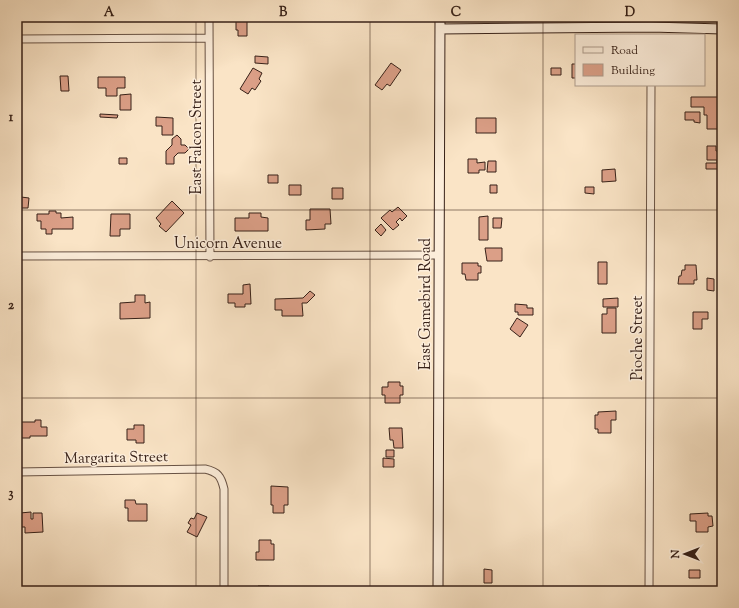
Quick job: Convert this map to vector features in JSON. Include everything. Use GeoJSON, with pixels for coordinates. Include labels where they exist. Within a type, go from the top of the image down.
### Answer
{"type":"FeatureCollection","features":[{"type":"Feature","properties":{"kind":"main road","name":"East Gamebird Road"},"geometry":{"type":"LineString","coordinates":[[438,591],[440,17]]}},
{"type":"Feature","properties":{"kind":"main road"},"geometry":{"type":"LineString","coordinates":[[440,29],[651,31],[722,29]]}},
{"type":"Feature","properties":{"kind":"street","name":"East Falcon Street"},"geometry":{"type":"LineString","coordinates":[[209,17],[210,257]]}},
{"type":"Feature","properties":{"kind":"street"},"geometry":{"type":"LineString","coordinates":[[17,39],[209,38]]}},
{"type":"Feature","properties":{"kind":"street","name":"Pioche Street"},"geometry":{"type":"LineString","coordinates":[[649,591],[651,86]]}},
{"type":"Feature","properties":{"kind":"street","name":"Unicorn Avenue"},"geometry":{"type":"LineString","coordinates":[[17,256],[210,257],[439,255]]}},
{"type":"Feature","properties":{"kind":"street","name":"Margarita Street"},"geometry":{"type":"LineString","coordinates":[[17,472],[205,469],[214,471],[222,480],[224,489],[224,591]]}},
{"type":"Feature","properties":{"kind":"building"},"geometry":{"type":"Polygon","coordinates":[[[236,17],[247,17],[247,36],[238,36],[238,30],[236,30],[236,17]]]}},
{"type":"Feature","properties":{"kind":"building"},"geometry":{"type":"Polygon","coordinates":[[[255,56],[268,57],[268,64],[255,63],[255,56]]]}},
{"type":"Feature","properties":{"kind":"building"},"geometry":{"type":"Polygon","coordinates":[[[391,63],[401,70],[390,86],[387,84],[382,90],[375,85],[391,63]]]}},
{"type":"Feature","properties":{"kind":"building"},"geometry":{"type":"Polygon","coordinates":[[[572,64],[575,64],[575,78],[572,78],[572,64]]]}},
{"type":"Feature","properties":{"kind":"building"},"geometry":{"type":"Polygon","coordinates":[[[253,68],[262,73],[259,79],[261,81],[255,90],[252,88],[248,94],[240,89],[253,68]]]}},
{"type":"Feature","properties":{"kind":"building"},"geometry":{"type":"Polygon","coordinates":[[[551,68],[561,68],[561,75],[551,75],[551,68]]]}},
{"type":"Feature","properties":{"kind":"building"},"geometry":{"type":"Polygon","coordinates":[[[60,76],[68,76],[69,91],[61,91],[60,76]]]}},
{"type":"Feature","properties":{"kind":"building"},"geometry":{"type":"Polygon","coordinates":[[[98,77],[125,77],[125,88],[117,88],[117,96],[106,96],[106,88],[98,88],[98,77]]]}},
{"type":"Feature","properties":{"kind":"building"},"geometry":{"type":"Polygon","coordinates":[[[131,94],[131,110],[120,110],[120,95],[131,94]]]}},
{"type":"Feature","properties":{"kind":"building"},"geometry":{"type":"Polygon","coordinates":[[[691,97],[719,97],[719,129],[707,129],[707,115],[704,115],[704,107],[691,107],[691,97]]]}},
{"type":"Feature","properties":{"kind":"building"},"geometry":{"type":"Polygon","coordinates":[[[685,112],[700,112],[700,123],[694,122],[694,120],[685,120],[685,112]]]}},
{"type":"Feature","properties":{"kind":"building"},"geometry":{"type":"Polygon","coordinates":[[[100,114],[118,115],[117,118],[100,117],[100,114]]]}},
{"type":"Feature","properties":{"kind":"building"},"geometry":{"type":"Polygon","coordinates":[[[156,117],[173,118],[173,135],[162,135],[162,126],[156,126],[156,117]]]}},
{"type":"Feature","properties":{"kind":"building"},"geometry":{"type":"Polygon","coordinates":[[[476,118],[496,118],[496,133],[476,133],[476,118]]]}},
{"type":"Feature","properties":{"kind":"building"},"geometry":{"type":"Polygon","coordinates":[[[177,135],[181,139],[181,145],[185,145],[189,149],[185,153],[178,153],[174,157],[174,164],[166,164],[166,151],[172,145],[172,139],[177,135]]]}},
{"type":"Feature","properties":{"kind":"building"},"geometry":{"type":"Polygon","coordinates":[[[707,146],[716,146],[716,151],[722,151],[722,172],[718,172],[718,169],[706,169],[706,163],[717,163],[717,160],[707,160],[707,146]]]}},
{"type":"Feature","properties":{"kind":"building"},"geometry":{"type":"Polygon","coordinates":[[[119,158],[127,158],[127,164],[119,164],[119,158]]]}},
{"type":"Feature","properties":{"kind":"building"},"geometry":{"type":"Polygon","coordinates":[[[468,159],[477,159],[477,163],[485,162],[485,170],[479,170],[479,173],[468,173],[468,159]]]}},
{"type":"Feature","properties":{"kind":"building"},"geometry":{"type":"Polygon","coordinates":[[[488,161],[496,161],[496,172],[487,172],[488,161]]]}},
{"type":"Feature","properties":{"kind":"building"},"geometry":{"type":"Polygon","coordinates":[[[615,169],[616,181],[602,182],[602,170],[615,169]]]}},
{"type":"Feature","properties":{"kind":"building"},"geometry":{"type":"Polygon","coordinates":[[[268,175],[278,175],[278,183],[268,183],[268,175]]]}},
{"type":"Feature","properties":{"kind":"building"},"geometry":{"type":"Polygon","coordinates":[[[289,185],[301,185],[301,195],[289,195],[289,185]]]}},
{"type":"Feature","properties":{"kind":"building"},"geometry":{"type":"Polygon","coordinates":[[[490,185],[497,185],[497,193],[490,193],[490,185]]]}},
{"type":"Feature","properties":{"kind":"building"},"geometry":{"type":"Polygon","coordinates":[[[585,187],[594,187],[594,194],[585,193],[585,187]]]}},
{"type":"Feature","properties":{"kind":"building"},"geometry":{"type":"Polygon","coordinates":[[[332,188],[343,188],[343,199],[332,199],[332,188]]]}},
{"type":"Feature","properties":{"kind":"building"},"geometry":{"type":"Polygon","coordinates":[[[21,197],[29,198],[28,208],[20,208],[21,197]]]}},
{"type":"Feature","properties":{"kind":"building"},"geometry":{"type":"Polygon","coordinates":[[[172,201],[184,213],[166,232],[159,226],[161,224],[156,218],[172,201]]]}},
{"type":"Feature","properties":{"kind":"building"},"geometry":{"type":"Polygon","coordinates":[[[398,207],[407,216],[402,221],[400,218],[396,222],[399,225],[393,230],[381,218],[390,210],[392,212],[398,207]]]}},
{"type":"Feature","properties":{"kind":"building"},"geometry":{"type":"Polygon","coordinates":[[[310,209],[330,209],[331,224],[325,224],[325,229],[306,230],[306,220],[310,220],[310,209]]]}},
{"type":"Feature","properties":{"kind":"building"},"geometry":{"type":"Polygon","coordinates":[[[49,211],[61,213],[61,218],[73,217],[73,229],[52,229],[52,234],[46,234],[46,229],[41,229],[41,221],[37,221],[37,214],[49,214],[49,211]]]}},
{"type":"Feature","properties":{"kind":"building"},"geometry":{"type":"Polygon","coordinates":[[[249,213],[261,213],[261,217],[268,218],[268,231],[235,231],[235,218],[249,218],[249,213]]]}},
{"type":"Feature","properties":{"kind":"building"},"geometry":{"type":"Polygon","coordinates":[[[111,214],[130,214],[130,229],[120,229],[120,236],[110,236],[111,214]]]}},
{"type":"Feature","properties":{"kind":"building"},"geometry":{"type":"Polygon","coordinates":[[[488,216],[488,240],[479,240],[479,217],[488,216]]]}},
{"type":"Feature","properties":{"kind":"building"},"geometry":{"type":"Polygon","coordinates":[[[493,218],[502,218],[501,228],[493,228],[493,218]]]}},
{"type":"Feature","properties":{"kind":"building"},"geometry":{"type":"Polygon","coordinates":[[[381,224],[386,230],[381,236],[375,230],[381,224]]]}},
{"type":"Feature","properties":{"kind":"building"},"geometry":{"type":"Polygon","coordinates":[[[485,248],[502,248],[502,261],[487,261],[485,248]]]}},
{"type":"Feature","properties":{"kind":"building"},"geometry":{"type":"Polygon","coordinates":[[[598,262],[607,262],[607,284],[598,284],[598,262]]]}},
{"type":"Feature","properties":{"kind":"building"},"geometry":{"type":"Polygon","coordinates":[[[462,263],[478,263],[478,266],[481,266],[481,273],[478,273],[478,280],[466,280],[465,274],[462,274],[462,263]]]}},
{"type":"Feature","properties":{"kind":"building"},"geometry":{"type":"Polygon","coordinates":[[[685,265],[696,265],[697,280],[694,280],[694,284],[678,284],[679,276],[681,276],[682,270],[685,270],[685,265]]]}},
{"type":"Feature","properties":{"kind":"building"},"geometry":{"type":"Polygon","coordinates":[[[707,278],[714,279],[714,291],[707,290],[707,278]]]}},
{"type":"Feature","properties":{"kind":"building"},"geometry":{"type":"Polygon","coordinates":[[[250,284],[251,304],[245,304],[245,307],[235,307],[235,303],[228,303],[228,294],[243,294],[243,285],[250,284]]]}},
{"type":"Feature","properties":{"kind":"building"},"geometry":{"type":"Polygon","coordinates":[[[310,291],[315,295],[307,303],[302,303],[303,316],[282,316],[282,310],[275,310],[275,299],[303,298],[310,291]]]}},
{"type":"Feature","properties":{"kind":"building"},"geometry":{"type":"Polygon","coordinates":[[[135,295],[145,295],[145,303],[150,302],[150,318],[120,319],[120,303],[135,302],[135,295]]]}},
{"type":"Feature","properties":{"kind":"building"},"geometry":{"type":"Polygon","coordinates":[[[618,298],[618,307],[603,307],[603,299],[618,298]]]}},
{"type":"Feature","properties":{"kind":"building"},"geometry":{"type":"Polygon","coordinates":[[[515,304],[527,305],[527,308],[533,308],[533,315],[518,315],[518,312],[515,312],[515,304]]]}},
{"type":"Feature","properties":{"kind":"building"},"geometry":{"type":"Polygon","coordinates":[[[607,308],[616,308],[616,333],[602,333],[602,314],[607,314],[607,308]]]}},
{"type":"Feature","properties":{"kind":"building"},"geometry":{"type":"Polygon","coordinates":[[[693,312],[708,312],[708,319],[702,319],[702,329],[693,329],[693,312]]]}},
{"type":"Feature","properties":{"kind":"building"},"geometry":{"type":"Polygon","coordinates":[[[517,318],[528,325],[520,337],[510,329],[517,318]]]}},
{"type":"Feature","properties":{"kind":"building"},"geometry":{"type":"Polygon","coordinates":[[[388,382],[400,382],[400,386],[403,386],[403,395],[400,395],[400,403],[385,403],[385,395],[382,395],[382,387],[388,387],[388,382]]]}},
{"type":"Feature","properties":{"kind":"building"},"geometry":{"type":"Polygon","coordinates":[[[616,411],[616,420],[611,420],[611,433],[598,433],[598,429],[595,429],[595,415],[598,415],[598,412],[616,411]]]}},
{"type":"Feature","properties":{"kind":"building"},"geometry":{"type":"Polygon","coordinates":[[[35,420],[41,420],[41,427],[47,427],[47,436],[30,436],[30,438],[20,438],[20,436],[17,436],[17,425],[20,425],[19,422],[35,422],[35,420]]]}},
{"type":"Feature","properties":{"kind":"building"},"geometry":{"type":"Polygon","coordinates":[[[134,425],[144,425],[144,443],[136,443],[136,440],[127,440],[127,429],[134,429],[134,425]]]}},
{"type":"Feature","properties":{"kind":"building"},"geometry":{"type":"Polygon","coordinates":[[[389,428],[402,428],[403,448],[394,448],[393,440],[390,440],[389,428]]]}},
{"type":"Feature","properties":{"kind":"building"},"geometry":{"type":"Polygon","coordinates":[[[386,450],[394,450],[394,457],[386,457],[386,450]]]}},
{"type":"Feature","properties":{"kind":"building"},"geometry":{"type":"Polygon","coordinates":[[[383,458],[394,459],[394,467],[383,467],[383,458]]]}},
{"type":"Feature","properties":{"kind":"building"},"geometry":{"type":"Polygon","coordinates":[[[271,486],[288,487],[288,505],[284,505],[284,513],[273,513],[273,505],[271,505],[271,486]]]}},
{"type":"Feature","properties":{"kind":"building"},"geometry":{"type":"Polygon","coordinates":[[[125,500],[135,500],[136,504],[147,504],[147,521],[128,521],[128,508],[125,508],[125,500]]]}},
{"type":"Feature","properties":{"kind":"building"},"geometry":{"type":"Polygon","coordinates":[[[31,512],[31,519],[33,519],[33,513],[42,513],[43,532],[25,533],[25,527],[20,527],[20,513],[31,512]]]}},
{"type":"Feature","properties":{"kind":"building"},"geometry":{"type":"Polygon","coordinates":[[[197,513],[207,517],[197,537],[187,532],[191,525],[188,523],[191,518],[194,519],[197,513]]]}},
{"type":"Feature","properties":{"kind":"building"},"geometry":{"type":"Polygon","coordinates":[[[708,513],[708,516],[712,516],[713,526],[708,527],[708,532],[696,532],[696,521],[690,521],[690,514],[708,513]]]}},
{"type":"Feature","properties":{"kind":"building"},"geometry":{"type":"Polygon","coordinates":[[[259,540],[271,540],[271,544],[274,544],[274,560],[256,560],[256,552],[259,552],[259,540]]]}},
{"type":"Feature","properties":{"kind":"building"},"geometry":{"type":"Polygon","coordinates":[[[484,569],[492,570],[492,583],[484,583],[484,569]]]}},
{"type":"Feature","properties":{"kind":"building"},"geometry":{"type":"Polygon","coordinates":[[[689,570],[700,570],[700,578],[689,578],[689,570]]]}},
{"type":"Feature","properties":{"kind":"building"},"geometry":{"type":"Polygon","coordinates":[[[258,586],[269,586],[269,591],[258,591],[258,586]]]}}]}
